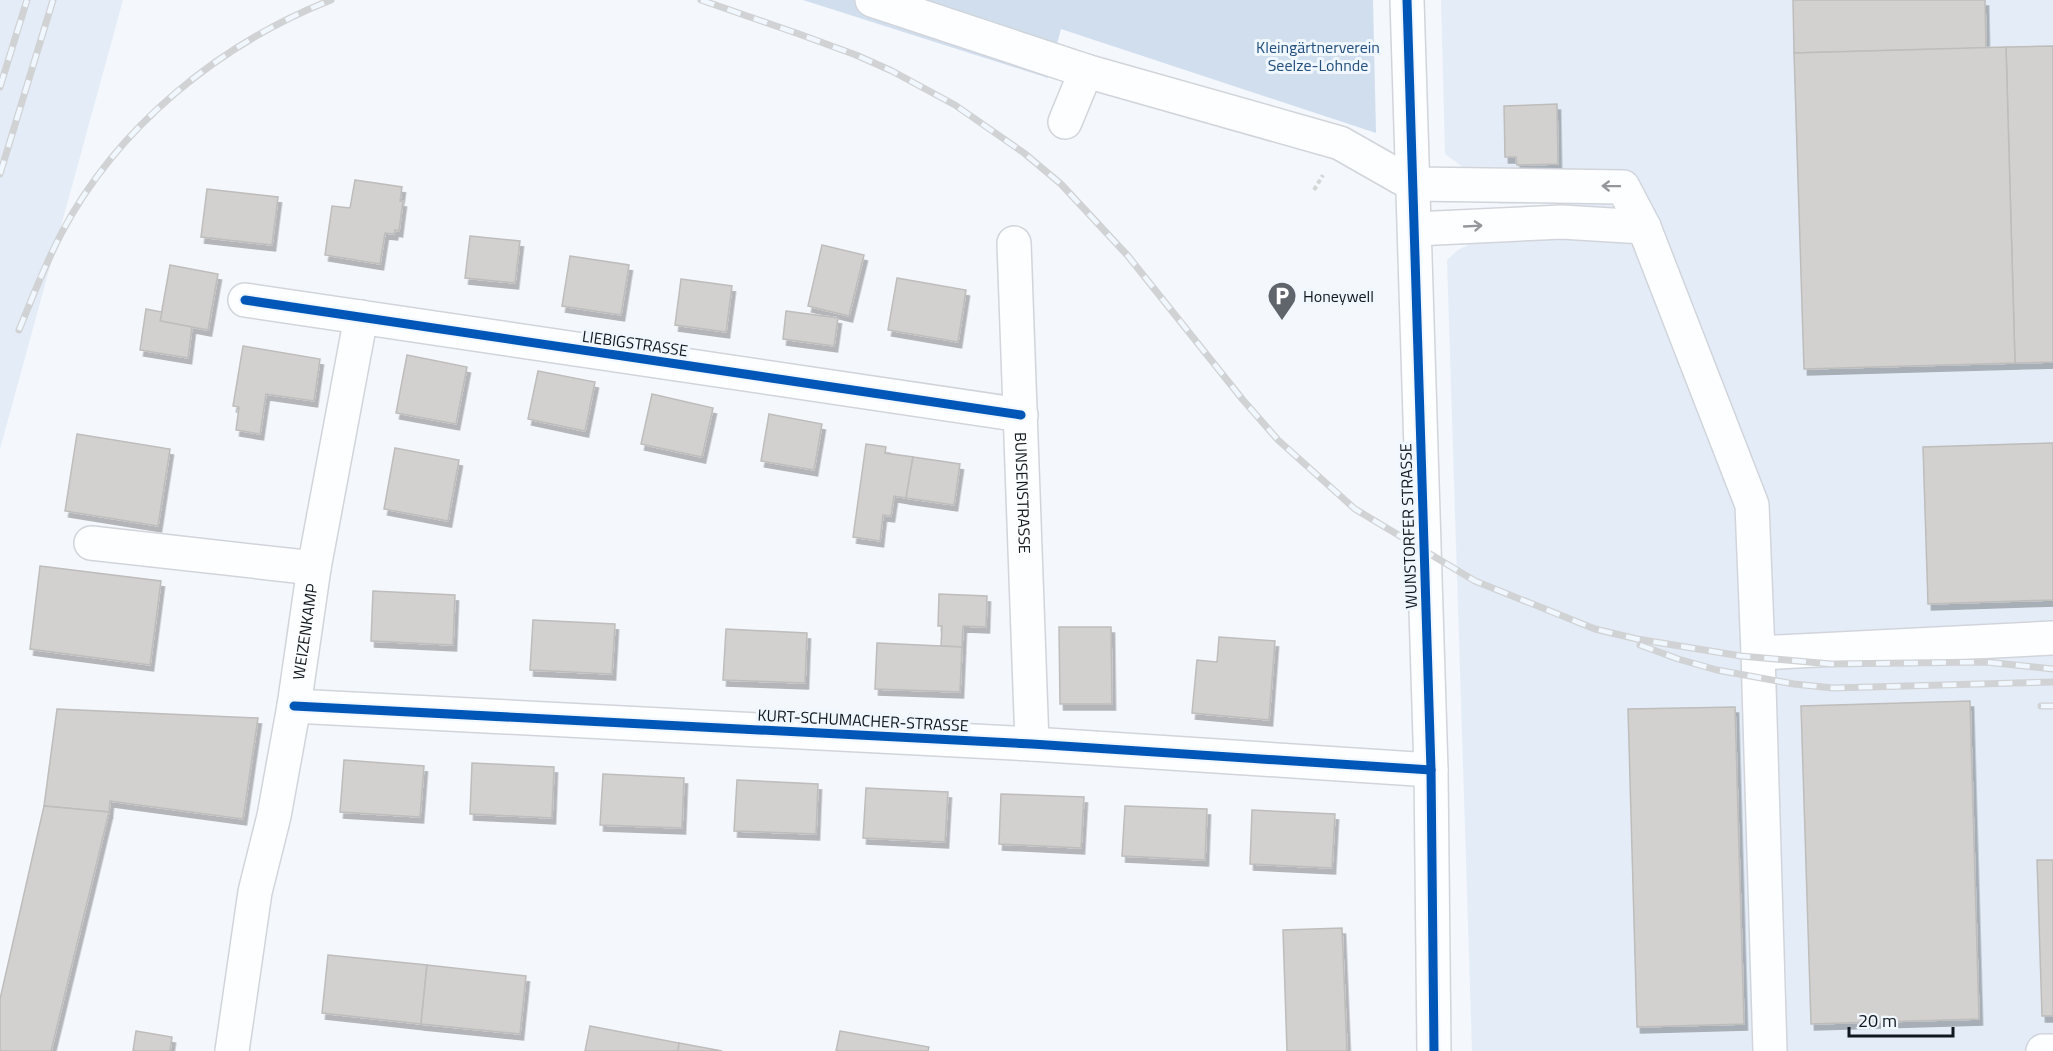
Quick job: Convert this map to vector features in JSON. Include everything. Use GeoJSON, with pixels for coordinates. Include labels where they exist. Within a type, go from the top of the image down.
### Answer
{"type":"FeatureCollection","features":[{"type":"Feature","properties":{"kind":"street"},"geometry":{"type":"LineString","coordinates":[[872,0],[1086,71],[1340,143],[1412,184],[1623,186],[1644,227],[1752,505],[1770,1051]]}},
{"type":"Feature","properties":{"kind":"street","name":"WUNSTORFER STRASSE"},"geometry":{"type":"LineString","coordinates":[[1407,0],[1431,770],[1434,1051]]}},
{"type":"Feature","properties":{"kind":"street"},"geometry":{"type":"LineString","coordinates":[[1065,122],[1086,71]]}},
{"type":"Feature","properties":{"kind":"street"},"geometry":{"type":"LineString","coordinates":[[1414,229],[1562,222],[1644,227]]}},
{"type":"Feature","properties":{"kind":"street","name":"BUNSENSTRASSE"},"geometry":{"type":"LineString","coordinates":[[1014,243],[1032,744]]}},
{"type":"Feature","properties":{"kind":"street","name":"LIEBIGSTRASSE"},"geometry":{"type":"LineString","coordinates":[[245,300],[1021,415]]}},
{"type":"Feature","properties":{"kind":"street","name":"WEIZENKAMP"},"geometry":{"type":"LineString","coordinates":[[232,1051],[255,892],[274,816],[294,706],[314,568],[361,317]]}},
{"type":"Feature","properties":{"kind":"street"},"geometry":{"type":"LineString","coordinates":[[92,543],[314,568]]}},
{"type":"Feature","properties":{"kind":"street"},"geometry":{"type":"LineString","coordinates":[[1758,653],[2053,638]]}},
{"type":"Feature","properties":{"kind":"street","name":"KURT-SCHUMACHER-STRASSE"},"geometry":{"type":"LineString","coordinates":[[294,706],[1032,744],[1431,770]]}},
{"type":"Feature","properties":{"kind":"street"},"geometry":{"type":"LineString","coordinates":[[2043,1051],[2053,1051]]}},
{"type":"Feature","properties":{"kind":"shaded area"},"geometry":{"type":"Polygon","coordinates":[[[0,0],[123,0],[0,449],[0,0]]]}},
{"type":"Feature","properties":{"kind":"shaded area"},"geometry":{"type":"Polygon","coordinates":[[[1441,0],[2053,0],[2053,1051],[1472,1051],[1447,260],[1458,250],[1470,244],[1561,239],[1562,203],[1498,204],[1496,167],[1464,168],[1445,154],[1441,0]]]}},
{"type":"Feature","properties":{"kind":"green space","name":"Kleingärtnerverein Seelze-Lohnde"},"geometry":{"type":"Polygon","coordinates":[[[803,0],[1373,0],[1376,133],[1061,29],[1048,78],[803,0]]]}},
{"type":"Feature","properties":{"kind":"building"},"geometry":{"type":"Polygon","coordinates":[[[1793,0],[1985,0],[1986,48],[1794,53],[1793,0]]]}},
{"type":"Feature","properties":{"kind":"building"},"geometry":{"type":"Polygon","coordinates":[[[2053,46],[2053,362],[2015,363],[2006,47],[2053,46]]]}},
{"type":"Feature","properties":{"kind":"building"},"geometry":{"type":"Polygon","coordinates":[[[2006,47],[2015,363],[1804,369],[1794,53],[2006,47]]]}},
{"type":"Feature","properties":{"kind":"building"},"geometry":{"type":"Polygon","coordinates":[[[1557,104],[1558,164],[1517,165],[1516,157],[1505,157],[1504,106],[1557,104]]]}},
{"type":"Feature","properties":{"kind":"building"},"geometry":{"type":"Polygon","coordinates":[[[355,180],[402,187],[400,201],[403,201],[399,231],[395,230],[394,234],[385,233],[380,264],[325,255],[332,206],[350,208],[355,180]]]}},
{"type":"Feature","properties":{"kind":"building"},"geometry":{"type":"Polygon","coordinates":[[[207,189],[278,197],[272,245],[201,237],[207,189]]]}},
{"type":"Feature","properties":{"kind":"building"},"geometry":{"type":"Polygon","coordinates":[[[470,236],[520,241],[515,283],[465,278],[470,236]]]}},
{"type":"Feature","properties":{"kind":"building"},"geometry":{"type":"Polygon","coordinates":[[[822,245],[864,255],[849,316],[808,306],[822,245]]]}},
{"type":"Feature","properties":{"kind":"building"},"geometry":{"type":"Polygon","coordinates":[[[570,256],[629,265],[621,315],[562,306],[570,256]]]}},
{"type":"Feature","properties":{"kind":"building"},"geometry":{"type":"Polygon","coordinates":[[[170,265],[218,274],[208,330],[160,321],[170,265]]]}},
{"type":"Feature","properties":{"kind":"building"},"geometry":{"type":"Polygon","coordinates":[[[897,278],[966,290],[958,342],[888,330],[897,278]]]}},
{"type":"Feature","properties":{"kind":"building"},"geometry":{"type":"Polygon","coordinates":[[[681,279],[732,286],[726,332],[675,325],[681,279]]]}},
{"type":"Feature","properties":{"kind":"building"},"geometry":{"type":"Polygon","coordinates":[[[146,309],[162,312],[160,321],[192,327],[188,358],[140,350],[146,309]]]}},
{"type":"Feature","properties":{"kind":"building"},"geometry":{"type":"Polygon","coordinates":[[[786,311],[838,318],[834,346],[783,339],[786,311]]]}},
{"type":"Feature","properties":{"kind":"building"},"geometry":{"type":"Polygon","coordinates":[[[243,346],[320,359],[314,401],[266,394],[260,434],[236,430],[239,407],[233,406],[243,346]]]}},
{"type":"Feature","properties":{"kind":"building"},"geometry":{"type":"Polygon","coordinates":[[[407,355],[467,367],[456,424],[396,413],[407,355]]]}},
{"type":"Feature","properties":{"kind":"building"},"geometry":{"type":"Polygon","coordinates":[[[538,371],[595,382],[585,431],[528,419],[538,371]]]}},
{"type":"Feature","properties":{"kind":"building"},"geometry":{"type":"Polygon","coordinates":[[[652,394],[713,408],[702,457],[641,444],[652,394]]]}},
{"type":"Feature","properties":{"kind":"building"},"geometry":{"type":"Polygon","coordinates":[[[769,414],[822,424],[814,470],[761,461],[769,414]]]}},
{"type":"Feature","properties":{"kind":"building"},"geometry":{"type":"Polygon","coordinates":[[[77,434],[170,449],[158,526],[65,511],[77,434]]]}},
{"type":"Feature","properties":{"kind":"building"},"geometry":{"type":"Polygon","coordinates":[[[2053,443],[2053,600],[1928,604],[1923,447],[2053,443]]]}},
{"type":"Feature","properties":{"kind":"building"},"geometry":{"type":"Polygon","coordinates":[[[866,444],[886,447],[885,453],[913,457],[906,498],[894,496],[891,516],[883,515],[880,541],[853,537],[866,444]]]}},
{"type":"Feature","properties":{"kind":"building"},"geometry":{"type":"Polygon","coordinates":[[[395,448],[459,460],[448,521],[384,509],[395,448]]]}},
{"type":"Feature","properties":{"kind":"building"},"geometry":{"type":"Polygon","coordinates":[[[913,457],[960,464],[954,505],[906,498],[913,457]]]}},
{"type":"Feature","properties":{"kind":"building"},"geometry":{"type":"Polygon","coordinates":[[[40,566],[161,581],[150,665],[30,649],[40,566]]]}},
{"type":"Feature","properties":{"kind":"building"},"geometry":{"type":"Polygon","coordinates":[[[373,591],[455,595],[453,645],[371,641],[373,591]]]}},
{"type":"Feature","properties":{"kind":"building"},"geometry":{"type":"Polygon","coordinates":[[[939,594],[987,596],[986,627],[963,626],[962,647],[941,646],[942,626],[938,626],[939,594]]]}},
{"type":"Feature","properties":{"kind":"building"},"geometry":{"type":"Polygon","coordinates":[[[533,620],[615,624],[612,674],[530,670],[533,620]]]}},
{"type":"Feature","properties":{"kind":"building"},"geometry":{"type":"Polygon","coordinates":[[[1059,627],[1111,627],[1112,704],[1060,704],[1059,627]]]}},
{"type":"Feature","properties":{"kind":"building"},"geometry":{"type":"Polygon","coordinates":[[[726,629],[807,633],[805,683],[723,680],[726,629]]]}},
{"type":"Feature","properties":{"kind":"building"},"geometry":{"type":"Polygon","coordinates":[[[1219,637],[1275,641],[1269,720],[1192,713],[1197,660],[1217,662],[1219,637]]]}},
{"type":"Feature","properties":{"kind":"building"},"geometry":{"type":"Polygon","coordinates":[[[877,643],[962,647],[960,692],[875,689],[877,643]]]}},
{"type":"Feature","properties":{"kind":"building"},"geometry":{"type":"Polygon","coordinates":[[[1970,701],[1979,1019],[1811,1024],[1801,706],[1970,701]]]}},
{"type":"Feature","properties":{"kind":"building"},"geometry":{"type":"Polygon","coordinates":[[[1735,707],[1744,1024],[1637,1027],[1628,709],[1735,707]]]}},
{"type":"Feature","properties":{"kind":"building"},"geometry":{"type":"Polygon","coordinates":[[[57,709],[258,718],[243,819],[110,801],[109,812],[44,806],[57,709]]]}},
{"type":"Feature","properties":{"kind":"building"},"geometry":{"type":"Polygon","coordinates":[[[344,760],[424,766],[420,817],[340,812],[344,760]]]}},
{"type":"Feature","properties":{"kind":"building"},"geometry":{"type":"Polygon","coordinates":[[[472,763],[554,767],[552,818],[470,814],[472,763]]]}},
{"type":"Feature","properties":{"kind":"building"},"geometry":{"type":"Polygon","coordinates":[[[603,774],[684,778],[682,828],[600,825],[603,774]]]}},
{"type":"Feature","properties":{"kind":"building"},"geometry":{"type":"Polygon","coordinates":[[[737,780],[818,784],[816,834],[734,831],[737,780]]]}},
{"type":"Feature","properties":{"kind":"building"},"geometry":{"type":"Polygon","coordinates":[[[866,788],[948,792],[945,842],[863,838],[866,788]]]}},
{"type":"Feature","properties":{"kind":"building"},"geometry":{"type":"Polygon","coordinates":[[[1001,794],[1084,797],[1081,848],[999,844],[1001,794]]]}},
{"type":"Feature","properties":{"kind":"building"},"geometry":{"type":"Polygon","coordinates":[[[44,806],[109,812],[51,1051],[0,1051],[0,999],[44,806]]]}},
{"type":"Feature","properties":{"kind":"building"},"geometry":{"type":"Polygon","coordinates":[[[1125,806],[1207,809],[1205,860],[1122,856],[1125,806]]]}},
{"type":"Feature","properties":{"kind":"building"},"geometry":{"type":"Polygon","coordinates":[[[1252,810],[1335,814],[1332,868],[1250,864],[1252,810]]]}},
{"type":"Feature","properties":{"kind":"building"},"geometry":{"type":"Polygon","coordinates":[[[2037,860],[2053,860],[2053,1016],[2042,1016],[2037,860]]]}},
{"type":"Feature","properties":{"kind":"building"},"geometry":{"type":"Polygon","coordinates":[[[1342,928],[1347,1051],[1287,1051],[1283,930],[1342,928]]]}},
{"type":"Feature","properties":{"kind":"building"},"geometry":{"type":"Polygon","coordinates":[[[328,955],[427,965],[421,1024],[322,1013],[328,955]]]}},
{"type":"Feature","properties":{"kind":"building"},"geometry":{"type":"Polygon","coordinates":[[[427,965],[526,976],[520,1034],[421,1024],[427,965]]]}},
{"type":"Feature","properties":{"kind":"building"},"geometry":{"type":"Polygon","coordinates":[[[590,1026],[679,1043],[678,1051],[585,1051],[590,1026]]]}},
{"type":"Feature","properties":{"kind":"building"},"geometry":{"type":"Polygon","coordinates":[[[136,1031],[172,1037],[170,1051],[133,1051],[136,1031]]]}},
{"type":"Feature","properties":{"kind":"building"},"geometry":{"type":"Polygon","coordinates":[[[840,1031],[929,1047],[928,1051],[836,1051],[840,1031]]]}},
{"type":"Feature","properties":{"kind":"building"},"geometry":{"type":"Polygon","coordinates":[[[679,1043],[722,1051],[678,1051],[679,1043]]]}},
{"type":"Feature","properties":{"kind":"railway"},"geometry":{"type":"LineString","coordinates":[[0,87],[27,0]]}},
{"type":"Feature","properties":{"kind":"railway"},"geometry":{"type":"LineString","coordinates":[[0,174],[53,0]]}},
{"type":"Feature","properties":{"kind":"railway"},"geometry":{"type":"LineString","coordinates":[[19,330],[55,246],[84,195],[111,158],[142,125],[175,93],[211,65],[249,40],[331,0]]}},
{"type":"Feature","properties":{"kind":"railway"},"geometry":{"type":"LineString","coordinates":[[701,0],[856,55],[892,71],[955,105],[1024,153],[1061,184],[1128,256],[1243,400],[1278,440],[1355,509],[1475,581],[1595,629],[1637,639],[1741,656],[1831,664],[1986,662],[2053,669]]}},
{"type":"Feature","properties":{"kind":"railway"},"geometry":{"type":"LineString","coordinates":[[1640,645],[1717,670],[1794,684],[1833,688],[2053,682]]}},
{"type":"Feature","properties":{"kind":"railway"},"geometry":{"type":"LineString","coordinates":[[2041,706],[2053,706]]}},
{"type":"Feature","properties":{"kind":"cycle path"},"geometry":{"type":"LineString","coordinates":[[1407,0],[1431,770],[1434,1051]]}},
{"type":"Feature","properties":{"kind":"cycle path"},"geometry":{"type":"LineString","coordinates":[[245,300],[1021,415]]}},
{"type":"Feature","properties":{"kind":"cycle path"},"geometry":{"type":"LineString","coordinates":[[294,706],[1032,744],[1431,770]]}},
{"type":"Feature","properties":{"kind":"place","name":"Honeywell"},"geometry":{"type":"Point","coordinates":[1282,322]}}]}
